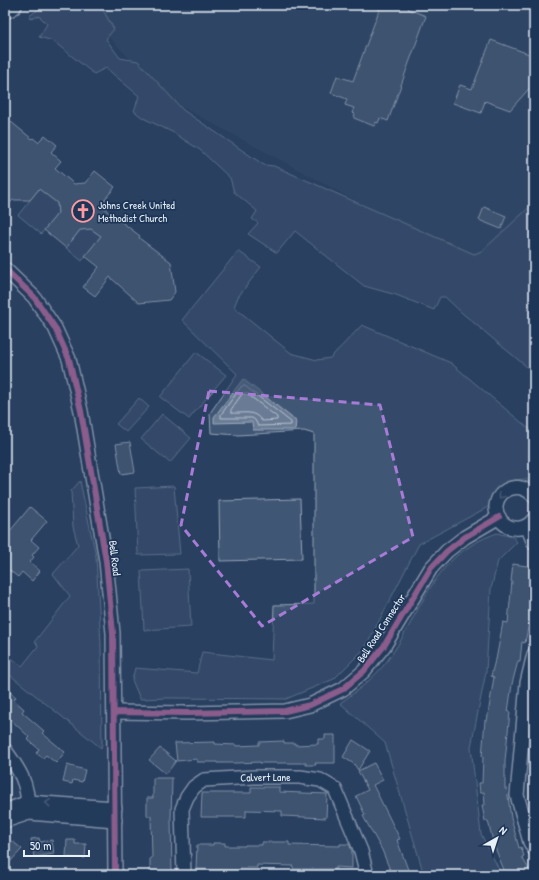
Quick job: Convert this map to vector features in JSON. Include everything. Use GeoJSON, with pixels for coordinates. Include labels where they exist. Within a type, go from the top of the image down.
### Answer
{"type":"FeatureCollection","features":[{"type":"Feature","properties":{"kind":"highway"},"geometry":{"type":"LineString","coordinates":[[5,10],[12,5]]}},
{"type":"Feature","properties":{"kind":"street","name":"Bell Road"},"geometry":{"type":"LineString","coordinates":[[5,269],[34,297],[45,311],[63,343],[73,371],[81,411],[106,561],[113,633],[115,875]]}},
{"type":"Feature","properties":{"kind":"street"},"geometry":{"type":"LineString","coordinates":[[534,496],[530,492],[519,487],[508,489],[503,492],[498,501],[497,510],[503,523],[512,528],[522,528],[530,523],[534,543]]}},
{"type":"Feature","properties":{"kind":"street","name":"Bell Road Connector"},"geometry":{"type":"LineString","coordinates":[[114,712],[188,713],[285,711],[310,705],[343,689],[364,671],[384,646],[431,568],[447,551],[465,537],[499,517]]}},
{"type":"Feature","properties":{"kind":"street"},"geometry":{"type":"LineString","coordinates":[[534,654],[528,683],[530,710],[517,795],[530,842],[534,849]]}},
{"type":"Feature","properties":{"kind":"street"},"geometry":{"type":"LineString","coordinates":[[5,750],[19,769],[26,787],[28,807]]}},
{"type":"Feature","properties":{"kind":"street","name":"Calvert Lane"},"geometry":{"type":"LineString","coordinates":[[184,875],[182,809],[187,797],[194,787],[204,780],[300,777],[320,780],[335,789],[361,852],[367,875]]}},
{"type":"Feature","properties":{"kind":"street"},"geometry":{"type":"LineString","coordinates":[[5,820],[28,807]]}},
{"type":"Feature","properties":{"kind":"street"},"geometry":{"type":"LineString","coordinates":[[5,811],[28,807],[115,814]]}},
{"type":"Feature","properties":{"kind":"highlighted area"},"geometry":{"type":"Polygon","coordinates":[[[209,391],[380,405],[413,537],[262,626],[181,525],[209,391]]]}},
{"type":"Feature","properties":{"kind":"shaded area"},"geometry":{"type":"Polygon","coordinates":[[[45,5],[100,5],[114,29],[106,39],[120,58],[138,61],[183,110],[264,165],[274,166],[474,254],[482,251],[534,203],[534,373],[445,297],[440,297],[434,310],[396,295],[364,286],[295,231],[277,253],[248,234],[258,223],[252,219],[257,211],[234,192],[230,178],[200,150],[172,132],[143,118],[134,111],[139,96],[106,68],[94,74],[53,41],[39,37],[47,24],[39,16],[30,19],[29,16],[45,5]]]}},
{"type":"Feature","properties":{"kind":"shaded area"},"geometry":{"type":"Polygon","coordinates":[[[78,5],[534,5],[534,291],[447,250],[171,101],[78,5]]]}},
{"type":"Feature","properties":{"kind":"shaded area"},"geometry":{"type":"Polygon","coordinates":[[[39,189],[57,203],[58,213],[41,234],[18,215],[39,189]]]}},
{"type":"Feature","properties":{"kind":"shaded area"},"geometry":{"type":"Polygon","coordinates":[[[91,229],[101,236],[82,261],[66,248],[80,230],[91,229]]]}},
{"type":"Feature","properties":{"kind":"shaded area"},"geometry":{"type":"Polygon","coordinates":[[[238,251],[261,267],[238,297],[234,307],[291,353],[317,360],[330,358],[362,325],[451,363],[534,433],[534,485],[526,479],[513,480],[498,489],[488,507],[419,544],[365,648],[334,679],[286,699],[140,699],[132,680],[135,668],[197,673],[202,652],[272,660],[274,605],[314,604],[314,434],[304,431],[238,435],[211,433],[210,413],[237,374],[182,320],[238,251]]]}},
{"type":"Feature","properties":{"kind":"shaded area"},"geometry":{"type":"Polygon","coordinates":[[[196,352],[226,375],[189,419],[160,397],[196,352]]]}},
{"type":"Feature","properties":{"kind":"shaded area"},"geometry":{"type":"Polygon","coordinates":[[[139,398],[149,407],[126,432],[116,424],[139,398]]]}},
{"type":"Feature","properties":{"kind":"shaded area"},"geometry":{"type":"Polygon","coordinates":[[[162,414],[191,438],[170,463],[141,439],[162,414]]]}},
{"type":"Feature","properties":{"kind":"shaded area"},"geometry":{"type":"Polygon","coordinates":[[[80,481],[96,556],[101,644],[101,748],[5,671],[5,653],[22,666],[38,646],[35,641],[70,596],[53,574],[78,545],[73,527],[71,491],[80,481]]]}},
{"type":"Feature","properties":{"kind":"shaded area"},"geometry":{"type":"Polygon","coordinates":[[[174,486],[180,554],[138,555],[135,488],[174,486]]]}},
{"type":"Feature","properties":{"kind":"shaded area"},"geometry":{"type":"Polygon","coordinates":[[[300,499],[302,559],[220,561],[219,501],[300,499]]]}},
{"type":"Feature","properties":{"kind":"shaded area"},"geometry":{"type":"Polygon","coordinates":[[[497,533],[513,537],[517,542],[498,561],[491,589],[486,672],[471,747],[481,834],[502,875],[424,875],[385,743],[340,703],[365,684],[387,661],[400,642],[431,587],[443,570],[457,556],[475,543],[497,533]]]}},
{"type":"Feature","properties":{"kind":"shaded area"},"geometry":{"type":"Polygon","coordinates":[[[188,569],[191,627],[144,630],[141,571],[188,569]]]}},
{"type":"Feature","properties":{"kind":"water"},"geometry":{"type":"Polygon","coordinates":[[[243,379],[296,421],[295,430],[253,430],[252,422],[214,423],[214,417],[243,379]]]}},
{"type":"Feature","properties":{"kind":"building"},"geometry":{"type":"Polygon","coordinates":[[[381,5],[410,5],[408,9],[426,16],[388,121],[380,118],[378,123],[376,122],[374,126],[354,118],[355,114],[352,113],[354,108],[345,105],[347,99],[331,93],[337,76],[353,81],[381,5]]]}},
{"type":"Feature","properties":{"kind":"building"},"geometry":{"type":"Polygon","coordinates":[[[491,40],[534,56],[534,83],[510,110],[485,101],[481,113],[453,103],[460,85],[472,89],[491,40]]]}},
{"type":"Feature","properties":{"kind":"building","name":"Johns Creek United Methodist Church"},"geometry":{"type":"Polygon","coordinates":[[[5,117],[32,139],[33,138],[38,142],[45,135],[57,145],[51,152],[61,161],[55,168],[74,184],[85,183],[95,171],[115,187],[105,199],[106,210],[140,236],[139,238],[171,262],[175,292],[169,300],[139,303],[110,277],[95,296],[83,287],[99,267],[85,256],[101,236],[91,229],[80,230],[66,248],[44,230],[58,213],[57,203],[39,189],[30,200],[13,200],[10,203],[5,199],[5,117]]]}},
{"type":"Feature","properties":{"kind":"building"},"geometry":{"type":"Polygon","coordinates":[[[484,207],[506,216],[501,229],[479,220],[484,207]]]}},
{"type":"Feature","properties":{"kind":"building"},"geometry":{"type":"Polygon","coordinates":[[[130,442],[135,472],[121,474],[116,444],[130,442]]]}},
{"type":"Feature","properties":{"kind":"building"},"geometry":{"type":"Polygon","coordinates":[[[30,507],[47,521],[31,540],[39,547],[32,555],[34,557],[30,562],[40,571],[32,581],[22,572],[18,577],[5,567],[5,537],[30,507]]]}},
{"type":"Feature","properties":{"kind":"building"},"geometry":{"type":"Polygon","coordinates":[[[513,564],[534,567],[532,586],[534,586],[534,610],[533,623],[529,622],[525,643],[522,642],[520,661],[518,661],[512,684],[508,712],[510,712],[505,761],[505,789],[507,789],[511,818],[519,848],[521,847],[524,856],[522,857],[532,875],[506,875],[494,845],[488,821],[485,821],[482,805],[485,805],[484,792],[480,793],[479,783],[482,783],[482,757],[485,720],[487,721],[494,677],[491,676],[496,660],[503,622],[508,623],[513,564]]]}},
{"type":"Feature","properties":{"kind":"building"},"geometry":{"type":"Polygon","coordinates":[[[10,692],[16,697],[14,700],[24,709],[22,712],[44,731],[42,733],[65,752],[56,763],[46,755],[43,758],[36,753],[39,749],[27,739],[29,737],[5,714],[5,697],[10,692]]]}},
{"type":"Feature","properties":{"kind":"building"},"geometry":{"type":"Polygon","coordinates":[[[325,735],[335,735],[335,763],[315,763],[316,765],[306,765],[306,763],[197,762],[197,759],[177,761],[175,743],[215,742],[215,744],[236,746],[259,745],[259,742],[284,741],[284,743],[295,743],[295,745],[318,744],[318,739],[325,739],[325,735]]]}},
{"type":"Feature","properties":{"kind":"building"},"geometry":{"type":"Polygon","coordinates":[[[353,740],[370,751],[358,770],[354,764],[343,757],[353,740]]]}},
{"type":"Feature","properties":{"kind":"building"},"geometry":{"type":"Polygon","coordinates":[[[160,748],[176,761],[166,774],[149,760],[160,748]]]}},
{"type":"Feature","properties":{"kind":"building"},"geometry":{"type":"Polygon","coordinates":[[[374,763],[383,780],[373,785],[400,839],[397,840],[410,875],[392,875],[382,850],[363,816],[365,815],[356,796],[368,790],[358,771],[374,763]]]}},
{"type":"Feature","properties":{"kind":"building"},"geometry":{"type":"Polygon","coordinates":[[[67,765],[85,770],[82,782],[73,780],[72,784],[63,782],[67,765]]]}},
{"type":"Feature","properties":{"kind":"building"},"geometry":{"type":"Polygon","coordinates":[[[153,778],[172,778],[172,875],[150,875],[150,858],[152,858],[151,816],[147,816],[147,798],[153,798],[153,778]]]}},
{"type":"Feature","properties":{"kind":"building"},"geometry":{"type":"Polygon","coordinates":[[[251,787],[279,787],[279,792],[327,794],[326,818],[282,816],[282,811],[246,810],[246,817],[201,817],[202,793],[251,793],[251,787]]]}},
{"type":"Feature","properties":{"kind":"building"},"geometry":{"type":"Polygon","coordinates":[[[39,838],[40,842],[52,840],[54,854],[34,857],[31,839],[39,838]]]}},
{"type":"Feature","properties":{"kind":"building"},"geometry":{"type":"Polygon","coordinates":[[[67,840],[75,840],[75,844],[86,844],[85,858],[66,857],[67,840]]]}},
{"type":"Feature","properties":{"kind":"building"},"geometry":{"type":"Polygon","coordinates":[[[12,841],[22,849],[9,863],[5,860],[5,849],[12,841]]]}},
{"type":"Feature","properties":{"kind":"building"},"geometry":{"type":"Polygon","coordinates":[[[262,842],[289,842],[289,845],[340,846],[340,844],[349,844],[352,851],[352,868],[336,867],[336,869],[293,869],[293,866],[257,865],[257,868],[240,868],[240,870],[196,869],[197,845],[225,843],[225,846],[245,846],[262,845],[262,842]]]}},
{"type":"Feature","properties":{"kind":"cycle path"},"geometry":{"type":"LineString","coordinates":[[5,269],[34,297],[55,328],[69,359],[81,411],[106,561],[113,633],[115,875]]}},
{"type":"Feature","properties":{"kind":"cycle path"},"geometry":{"type":"LineString","coordinates":[[114,712],[188,713],[285,711],[310,705],[343,689],[364,671],[384,646],[431,568],[447,551],[465,537],[499,517]]}},
{"type":"Feature","properties":{"kind":"place","name":"Johns Creek United Methodist Church"},"geometry":{"type":"Point","coordinates":[83,211]}}]}
